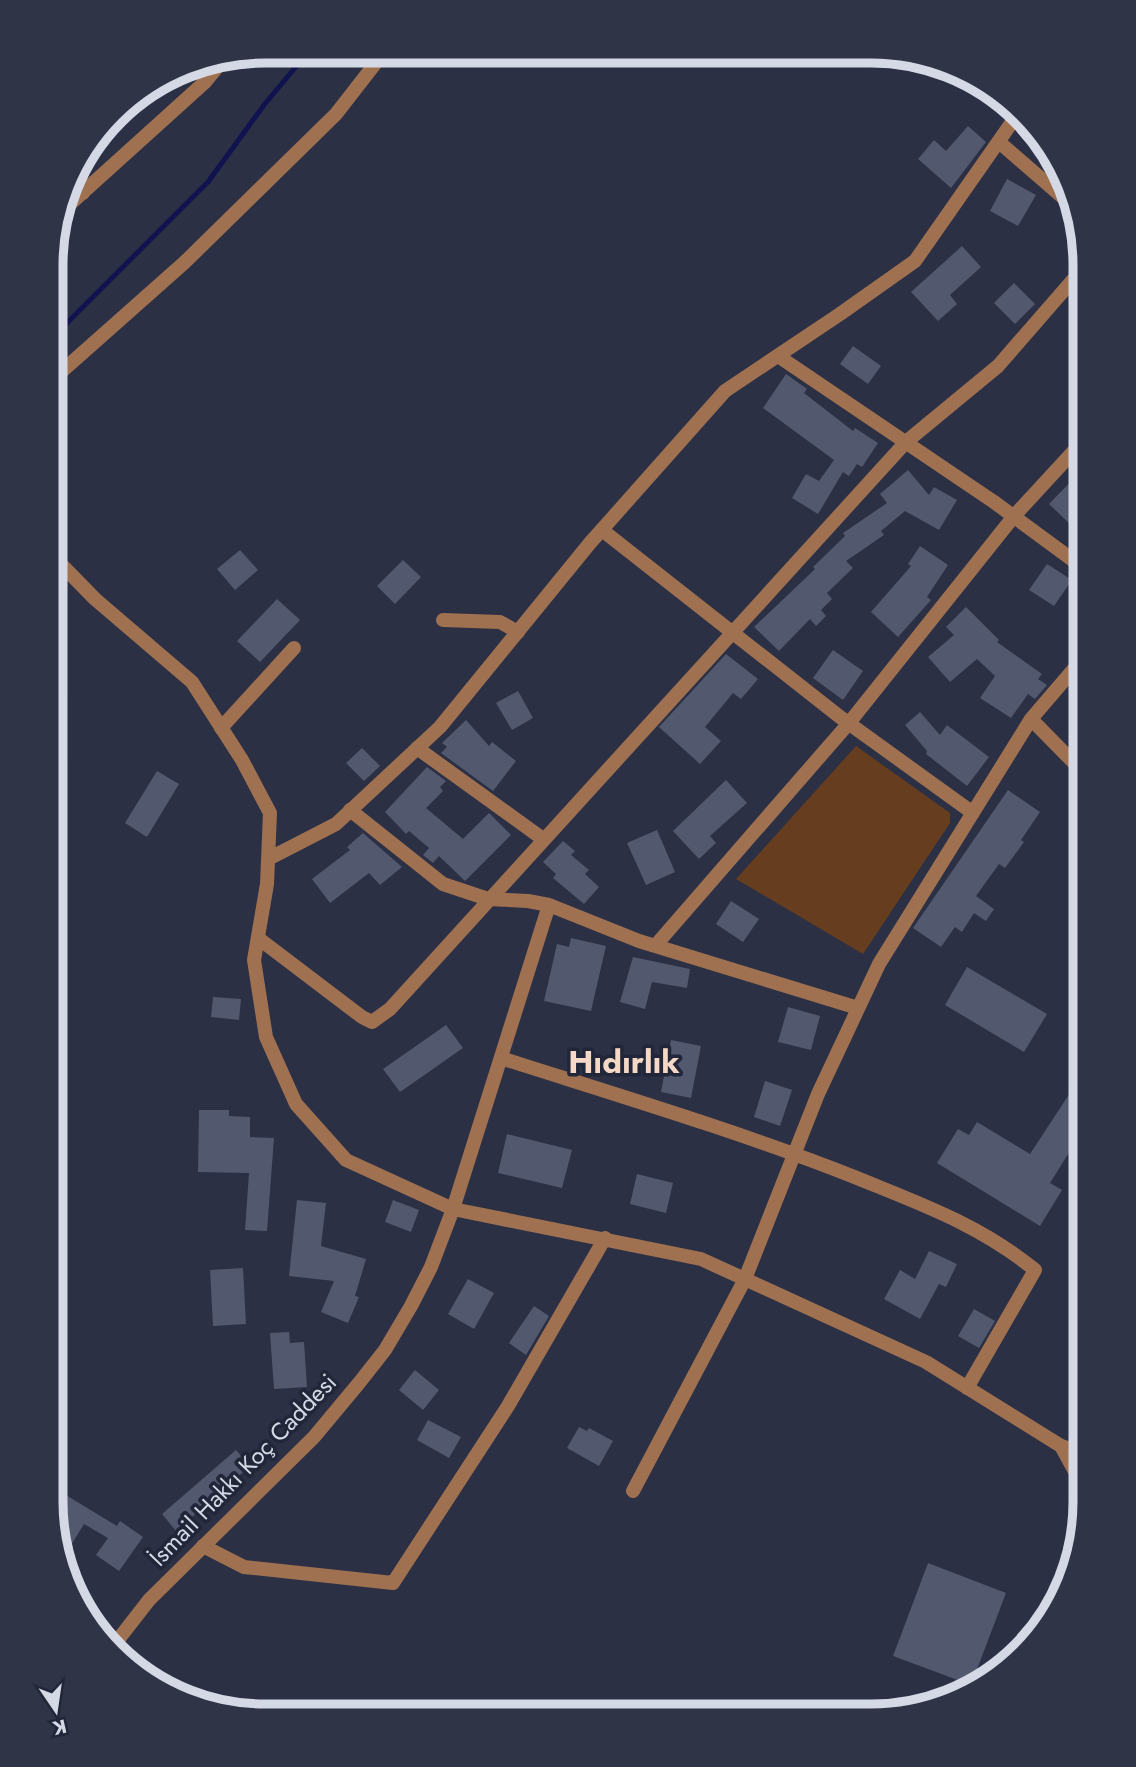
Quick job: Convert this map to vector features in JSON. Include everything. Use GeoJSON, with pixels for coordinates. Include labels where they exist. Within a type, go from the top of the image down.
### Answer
{"type":"FeatureCollection","features":[{"type":"Feature","properties":{"kind":"street"},"geometry":{"type":"LineString","coordinates":[[63,370],[185,262],[336,114],[376,63]]}},
{"type":"Feature","properties":{"kind":"street"},"geometry":{"type":"LineString","coordinates":[[74,201],[205,82],[215,69]]}},
{"type":"Feature","properties":{"kind":"street"},"geometry":{"type":"LineString","coordinates":[[268,859],[336,824],[440,727],[602,530],[725,391],[915,261],[1013,121]]}},
{"type":"Feature","properties":{"kind":"street"},"geometry":{"type":"LineString","coordinates":[[999,142],[1060,195]]}},
{"type":"Feature","properties":{"kind":"street"},"geometry":{"type":"LineString","coordinates":[[78,188],[83,193]]}},
{"type":"Feature","properties":{"kind":"street"},"geometry":{"type":"LineString","coordinates":[[258,938],[362,1017],[372,1022],[390,1009],[906,443],[998,366],[1073,280]]}},
{"type":"Feature","properties":{"kind":"street"},"geometry":{"type":"LineString","coordinates":[[778,356],[1014,516],[1073,560]]}},
{"type":"Feature","properties":{"kind":"street"},"geometry":{"type":"LineString","coordinates":[[655,946],[849,723],[1014,516],[1073,452]]}},
{"type":"Feature","properties":{"kind":"street"},"geometry":{"type":"LineString","coordinates":[[602,530],[849,723],[973,813]]}},
{"type":"Feature","properties":{"kind":"street"},"geometry":{"type":"LineString","coordinates":[[63,566],[95,599],[192,682],[242,760],[270,813],[267,884],[254,960],[266,1037],[296,1104],[346,1160],[453,1209],[701,1259],[926,1362],[1061,1446],[1073,1450]]}},
{"type":"Feature","properties":{"kind":"street"},"geometry":{"type":"LineString","coordinates":[[443,621],[500,622],[518,632]]}},
{"type":"Feature","properties":{"kind":"street"},"geometry":{"type":"LineString","coordinates":[[221,728],[293,648]]}},
{"type":"Feature","properties":{"kind":"street"},"geometry":{"type":"LineString","coordinates":[[633,1491],[745,1279],[818,1094],[879,964],[1031,719],[1073,670]]}},
{"type":"Feature","properties":{"kind":"street"},"geometry":{"type":"LineString","coordinates":[[1031,719],[1073,762]]}},
{"type":"Feature","properties":{"kind":"street"},"geometry":{"type":"LineString","coordinates":[[417,748],[543,839]]}},
{"type":"Feature","properties":{"kind":"street"},"geometry":{"type":"LineString","coordinates":[[351,810],[443,884],[488,899],[549,905],[655,946],[858,1008]]}},
{"type":"Feature","properties":{"kind":"street","name":"İsmail Hakkı Koç Caddesi"},"geometry":{"type":"LineString","coordinates":[[118,1641],[149,1600],[314,1437],[385,1349],[431,1266],[453,1209],[549,905]]}},
{"type":"Feature","properties":{"kind":"street"},"geometry":{"type":"LineString","coordinates":[[501,1058],[794,1153],[970,1225],[1035,1270],[967,1388]]}},
{"type":"Feature","properties":{"kind":"street"},"geometry":{"type":"LineString","coordinates":[[203,1546],[244,1567],[393,1583],[508,1406],[606,1238]]}},
{"type":"Feature","properties":{"kind":"street"},"geometry":{"type":"LineString","coordinates":[[1061,1446],[1073,1468]]}},
{"type":"Feature","properties":{"kind":"shaded area"},"geometry":{"type":"Polygon","coordinates":[[[856,746],[950,813],[950,823],[863,954],[736,879],[856,746]]]}},
{"type":"Feature","properties":{"kind":"building"},"geometry":{"type":"Polygon","coordinates":[[[968,126],[986,142],[951,188],[918,159],[934,140],[946,151],[968,126]]]}},
{"type":"Feature","properties":{"kind":"building"},"geometry":{"type":"Polygon","coordinates":[[[1007,179],[1036,195],[1018,226],[990,211],[1007,179]]]}},
{"type":"Feature","properties":{"kind":"building"},"geometry":{"type":"Polygon","coordinates":[[[962,246],[981,267],[950,295],[957,304],[938,321],[911,292],[962,246]]]}},
{"type":"Feature","properties":{"kind":"building"},"geometry":{"type":"Polygon","coordinates":[[[1014,283],[1035,304],[1015,324],[994,303],[1014,283]]]}},
{"type":"Feature","properties":{"kind":"building"},"geometry":{"type":"Polygon","coordinates":[[[853,346],[881,366],[868,384],[840,364],[853,346]]]}},
{"type":"Feature","properties":{"kind":"building"},"geometry":{"type":"Polygon","coordinates":[[[786,374],[807,389],[804,393],[853,431],[855,428],[878,443],[862,467],[857,464],[849,476],[843,472],[818,514],[792,498],[806,474],[819,481],[834,460],[763,408],[786,374]]]}},
{"type":"Feature","properties":{"kind":"building"},"geometry":{"type":"Polygon","coordinates":[[[908,470],[929,495],[934,487],[957,500],[939,530],[905,511],[881,531],[884,535],[846,561],[853,568],[827,593],[832,599],[821,610],[826,616],[816,626],[810,619],[779,651],[754,627],[815,569],[813,567],[845,536],[843,533],[887,503],[880,494],[908,470]]]}},
{"type":"Feature","properties":{"kind":"building"},"geometry":{"type":"Polygon","coordinates":[[[1073,479],[1073,527],[1049,504],[1073,479]]]}},
{"type":"Feature","properties":{"kind":"building"},"geometry":{"type":"Polygon","coordinates":[[[920,546],[948,565],[927,597],[931,600],[898,637],[871,612],[911,566],[908,564],[920,546]]]}},
{"type":"Feature","properties":{"kind":"building"},"geometry":{"type":"Polygon","coordinates":[[[240,550],[258,570],[235,590],[217,569],[240,550]]]}},
{"type":"Feature","properties":{"kind":"building"},"geometry":{"type":"Polygon","coordinates":[[[403,560],[421,577],[395,604],[377,586],[403,560]]]}},
{"type":"Feature","properties":{"kind":"building"},"geometry":{"type":"Polygon","coordinates":[[[1047,564],[1072,580],[1054,606],[1029,590],[1047,564]]]}},
{"type":"Feature","properties":{"kind":"building"},"geometry":{"type":"Polygon","coordinates":[[[277,599],[300,620],[260,662],[237,641],[277,599]]]}},
{"type":"Feature","properties":{"kind":"building"},"geometry":{"type":"Polygon","coordinates":[[[966,607],[999,640],[997,642],[1042,674],[1038,679],[1047,685],[1035,699],[1028,694],[1011,718],[980,698],[995,676],[977,659],[950,682],[928,657],[954,635],[946,627],[966,607]]]}},
{"type":"Feature","properties":{"kind":"building"},"geometry":{"type":"Polygon","coordinates":[[[833,650],[863,671],[843,700],[813,678],[833,650]]]}},
{"type":"Feature","properties":{"kind":"building"},"geometry":{"type":"Polygon","coordinates":[[[726,654],[758,679],[741,699],[733,693],[705,727],[721,741],[700,764],[659,727],[726,654]]]}},
{"type":"Feature","properties":{"kind":"building"},"geometry":{"type":"Polygon","coordinates":[[[518,691],[533,718],[512,730],[496,703],[518,691]]]}},
{"type":"Feature","properties":{"kind":"building"},"geometry":{"type":"Polygon","coordinates":[[[920,712],[940,735],[947,725],[989,757],[967,786],[926,754],[927,751],[905,725],[920,712]]]}},
{"type":"Feature","properties":{"kind":"building"},"geometry":{"type":"Polygon","coordinates":[[[466,720],[489,746],[492,742],[516,761],[493,791],[441,753],[447,747],[442,743],[466,720]]]}},
{"type":"Feature","properties":{"kind":"building"},"geometry":{"type":"Polygon","coordinates":[[[362,748],[380,766],[364,781],[346,763],[362,748]]]}},
{"type":"Feature","properties":{"kind":"building"},"geometry":{"type":"Polygon","coordinates":[[[427,767],[446,781],[440,787],[443,791],[426,808],[463,839],[489,813],[511,835],[465,881],[439,856],[433,863],[423,855],[429,848],[409,831],[406,834],[385,812],[427,767]]]}},
{"type":"Feature","properties":{"kind":"building"},"geometry":{"type":"Polygon","coordinates":[[[157,771],[179,784],[147,837],[125,823],[157,771]]]}},
{"type":"Feature","properties":{"kind":"building"},"geometry":{"type":"Polygon","coordinates":[[[726,780],[747,803],[710,836],[716,843],[699,859],[673,831],[726,780]]]}},
{"type":"Feature","properties":{"kind":"building"},"geometry":{"type":"Polygon","coordinates":[[[1008,790],[1040,812],[1021,840],[1024,842],[1005,868],[999,864],[976,896],[994,909],[986,921],[974,913],[962,932],[955,927],[941,947],[913,928],[1008,790]]]}},
{"type":"Feature","properties":{"kind":"building"},"geometry":{"type":"Polygon","coordinates":[[[657,830],[675,872],[646,885],[627,843],[657,830]]]}},
{"type":"Feature","properties":{"kind":"building"},"geometry":{"type":"Polygon","coordinates":[[[363,833],[402,867],[380,885],[369,873],[330,903],[312,879],[350,850],[347,847],[363,833]]]}},
{"type":"Feature","properties":{"kind":"building"},"geometry":{"type":"Polygon","coordinates":[[[563,841],[575,851],[571,855],[589,870],[585,874],[599,887],[584,904],[553,878],[556,874],[543,862],[563,841]]]}},
{"type":"Feature","properties":{"kind":"building"},"geometry":{"type":"Polygon","coordinates":[[[731,901],[759,919],[743,942],[716,924],[731,901]]]}},
{"type":"Feature","properties":{"kind":"building"},"geometry":{"type":"Polygon","coordinates":[[[571,938],[606,946],[591,1011],[544,1001],[557,944],[569,947],[571,938]]]}},
{"type":"Feature","properties":{"kind":"building"},"geometry":{"type":"Polygon","coordinates":[[[633,957],[690,969],[687,988],[652,982],[645,1009],[620,1002],[633,957]]]}},
{"type":"Feature","properties":{"kind":"building"},"geometry":{"type":"Polygon","coordinates":[[[967,967],[1047,1014],[1024,1052],[945,1005],[967,967]]]}},
{"type":"Feature","properties":{"kind":"building"},"geometry":{"type":"Polygon","coordinates":[[[213,997],[241,999],[239,1020],[211,1017],[213,997]]]}},
{"type":"Feature","properties":{"kind":"building"},"geometry":{"type":"Polygon","coordinates":[[[788,1007],[820,1016],[811,1050],[778,1042],[788,1007]]]}},
{"type":"Feature","properties":{"kind":"building"},"geometry":{"type":"Polygon","coordinates":[[[446,1025],[463,1048],[400,1092],[383,1069],[446,1025]]]}},
{"type":"Feature","properties":{"kind":"building"},"geometry":{"type":"Polygon","coordinates":[[[671,1040],[701,1046],[691,1098],[661,1092],[671,1040]]]}},
{"type":"Feature","properties":{"kind":"building"},"geometry":{"type":"Polygon","coordinates":[[[765,1081],[792,1090],[780,1126],[754,1117],[765,1081]]]}},
{"type":"Feature","properties":{"kind":"building"},"geometry":{"type":"Polygon","coordinates":[[[1073,1088],[1073,1153],[1070,1151],[1050,1183],[1062,1190],[1040,1226],[937,1163],[958,1129],[969,1135],[977,1122],[1030,1154],[1073,1088]]]}},
{"type":"Feature","properties":{"kind":"building"},"geometry":{"type":"Polygon","coordinates":[[[199,1110],[229,1110],[229,1116],[250,1117],[250,1137],[274,1138],[267,1231],[245,1230],[249,1173],[198,1172],[199,1110]]]}},
{"type":"Feature","properties":{"kind":"building"},"geometry":{"type":"Polygon","coordinates":[[[507,1134],[572,1150],[562,1188],[498,1173],[507,1134]]]}},
{"type":"Feature","properties":{"kind":"building"},"geometry":{"type":"Polygon","coordinates":[[[637,1174],[673,1183],[666,1213],[630,1204],[637,1174]]]}},
{"type":"Feature","properties":{"kind":"building"},"geometry":{"type":"Polygon","coordinates":[[[297,1200],[326,1203],[321,1246],[366,1259],[355,1296],[359,1297],[348,1323],[321,1312],[334,1281],[289,1276],[297,1200]]]}},
{"type":"Feature","properties":{"kind":"building"},"geometry":{"type":"Polygon","coordinates":[[[393,1200],[419,1210],[411,1232],[385,1222],[393,1200]]]}},
{"type":"Feature","properties":{"kind":"building"},"geometry":{"type":"Polygon","coordinates":[[[929,1251],[957,1264],[946,1287],[939,1284],[920,1319],[884,1299],[900,1270],[915,1279],[929,1251]]]}},
{"type":"Feature","properties":{"kind":"building"},"geometry":{"type":"Polygon","coordinates":[[[243,1268],[246,1324],[213,1326],[210,1270],[243,1268]]]}},
{"type":"Feature","properties":{"kind":"building"},"geometry":{"type":"Polygon","coordinates":[[[468,1279],[494,1293],[474,1329],[448,1314],[468,1279]]]}},
{"type":"Feature","properties":{"kind":"building"},"geometry":{"type":"Polygon","coordinates":[[[534,1306],[549,1316],[526,1355],[509,1343],[534,1306]]]}},
{"type":"Feature","properties":{"kind":"building"},"geometry":{"type":"Polygon","coordinates":[[[974,1309],[995,1321],[979,1348],[958,1336],[974,1309]]]}},
{"type":"Feature","properties":{"kind":"building"},"geometry":{"type":"Polygon","coordinates":[[[289,1332],[290,1343],[304,1342],[307,1387],[274,1389],[270,1333],[289,1332]]]}},
{"type":"Feature","properties":{"kind":"building"},"geometry":{"type":"Polygon","coordinates":[[[415,1370],[439,1390],[423,1410],[399,1390],[415,1370]]]}},
{"type":"Feature","properties":{"kind":"building"},"geometry":{"type":"Polygon","coordinates":[[[428,1420],[461,1437],[449,1458],[417,1440],[428,1420]]]}},
{"type":"Feature","properties":{"kind":"building"},"geometry":{"type":"Polygon","coordinates":[[[579,1427],[587,1431],[589,1428],[613,1441],[599,1466],[567,1448],[579,1427]]]}},
{"type":"Feature","properties":{"kind":"building"},"geometry":{"type":"Polygon","coordinates":[[[236,1450],[250,1466],[176,1531],[162,1514],[236,1450]]]}},
{"type":"Feature","properties":{"kind":"building"},"geometry":{"type":"Polygon","coordinates":[[[63,1493],[117,1526],[120,1521],[143,1537],[119,1571],[96,1555],[108,1538],[84,1524],[69,1549],[63,1515],[63,1493]]]}},
{"type":"Feature","properties":{"kind":"building"},"geometry":{"type":"Polygon","coordinates":[[[928,1563],[1006,1593],[972,1677],[962,1682],[893,1656],[928,1563]]]}},
{"type":"Feature","properties":{"kind":"waterway"},"geometry":{"type":"LineString","coordinates":[[63,327],[208,182],[264,105],[299,63]]}},
{"type":"Feature","properties":{"kind":"district","name":"Hıdırlık"},"geometry":{"type":"Point","coordinates":[624,1062]}}]}
